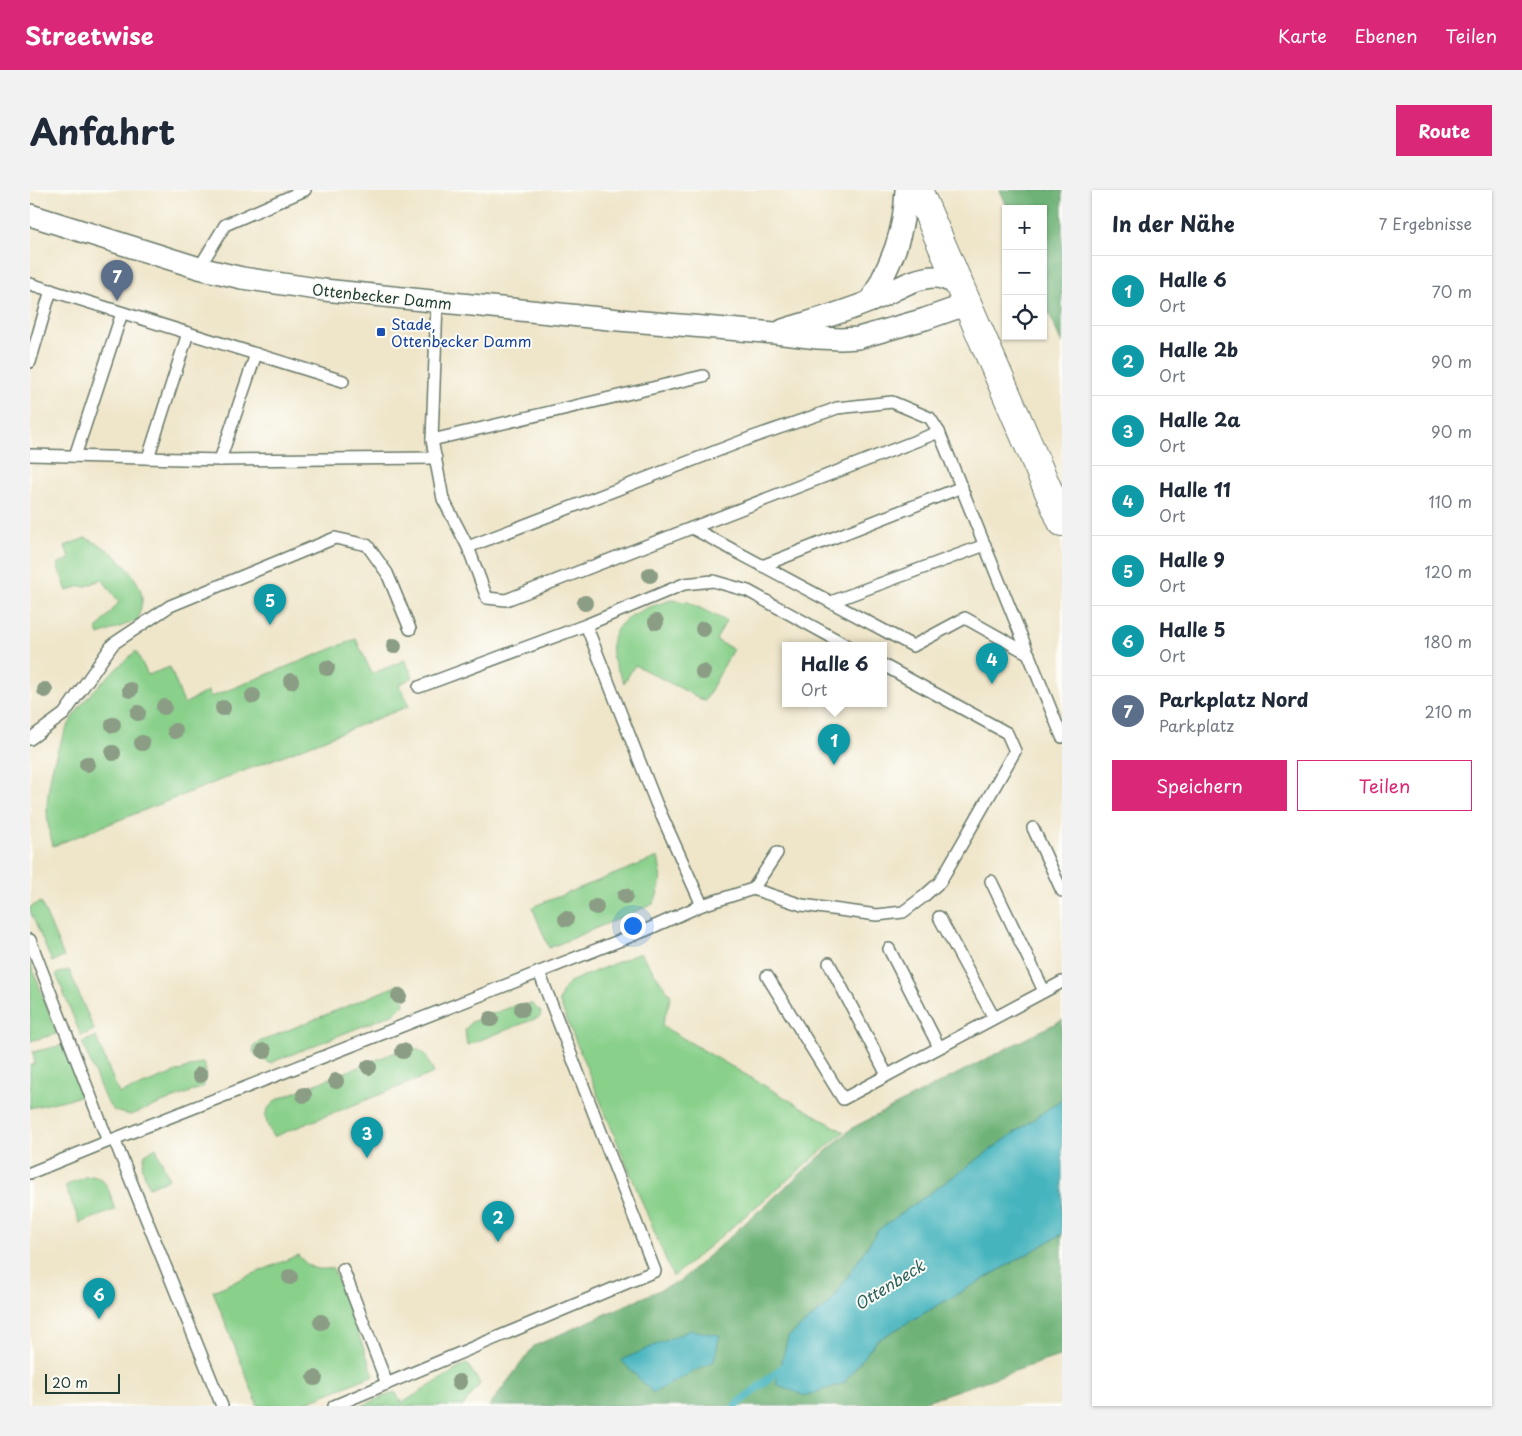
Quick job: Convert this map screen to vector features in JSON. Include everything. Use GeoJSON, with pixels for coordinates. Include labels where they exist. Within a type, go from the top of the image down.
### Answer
{"type":"FeatureCollection","features":[{"type":"Feature","properties":{"kind":"main road"},"geometry":{"type":"LineString","coordinates":[[918,190],[1062,522]]}},
{"type":"Feature","properties":{"kind":"street"},"geometry":{"type":"LineString","coordinates":[[871,301],[896,251],[902,229],[906,190]]}},
{"type":"Feature","properties":{"kind":"street","name":"Ottenbecker Damm"},"geometry":{"type":"LineString","coordinates":[[30,215],[200,268],[284,284],[437,302],[619,320],[775,332],[818,338],[858,338],[926,319],[964,295],[949,280],[937,277],[928,278],[915,281],[840,313],[775,332]]}},
{"type":"Feature","properties":{"kind":"lane"},"geometry":{"type":"LineString","coordinates":[[200,268],[225,225],[305,190]]}},
{"type":"Feature","properties":{"kind":"lane"},"geometry":{"type":"LineString","coordinates":[[30,284],[344,381]]}},
{"type":"Feature","properties":{"kind":"lane"},"geometry":{"type":"LineString","coordinates":[[30,362],[51,290]]}},
{"type":"Feature","properties":{"kind":"lane"},"geometry":{"type":"LineString","coordinates":[[437,302],[432,440],[443,499],[468,547],[487,598],[506,600],[939,432]]}},
{"type":"Feature","properties":{"kind":"lane"},"geometry":{"type":"LineString","coordinates":[[75,456],[122,313]]}},
{"type":"Feature","properties":{"kind":"lane"},"geometry":{"type":"LineString","coordinates":[[148,458],[188,333]]}},
{"type":"Feature","properties":{"kind":"lane"},"geometry":{"type":"LineString","coordinates":[[220,460],[256,354]]}},
{"type":"Feature","properties":{"kind":"lane"},"geometry":{"type":"LineString","coordinates":[[432,440],[703,376]]}},
{"type":"Feature","properties":{"kind":"lane"},"geometry":{"type":"LineString","coordinates":[[468,547],[753,437],[837,408],[892,402],[930,418],[939,432],[986,544],[1062,737]]}},
{"type":"Feature","properties":{"kind":"lane"},"geometry":{"type":"LineString","coordinates":[[30,455],[220,460],[436,458]]}},
{"type":"Feature","properties":{"kind":"lane"},"geometry":{"type":"LineString","coordinates":[[762,566],[962,487]]}},
{"type":"Feature","properties":{"kind":"lane"},"geometry":{"type":"LineString","coordinates":[[692,528],[913,646],[965,618],[1029,654]]}},
{"type":"Feature","properties":{"kind":"lane"},"geometry":{"type":"LineString","coordinates":[[30,739],[64,714],[113,644],[170,606],[336,538],[366,545],[388,573],[410,629]]}},
{"type":"Feature","properties":{"kind":"lane"},"geometry":{"type":"LineString","coordinates":[[831,602],[986,544]]}},
{"type":"Feature","properties":{"kind":"lane"},"geometry":{"type":"LineString","coordinates":[[419,687],[586,626],[684,584],[713,581],[748,591],[841,642]]}},
{"type":"Feature","properties":{"kind":"lane"},"geometry":{"type":"LineString","coordinates":[[586,626],[656,803],[702,905]]}},
{"type":"Feature","properties":{"kind":"lane"},"geometry":{"type":"LineString","coordinates":[[30,1173],[644,931],[702,905],[753,889],[802,905],[877,915],[903,912],[923,898],[940,882],[1015,751],[1006,733],[887,667]]}},
{"type":"Feature","properties":{"kind":"lane"},"geometry":{"type":"LineString","coordinates":[[1033,828],[1062,890]]}},
{"type":"Feature","properties":{"kind":"lane"},"geometry":{"type":"LineString","coordinates":[[753,889],[777,853]]}},
{"type":"Feature","properties":{"kind":"lane"},"geometry":{"type":"LineString","coordinates":[[991,881],[1044,992]]}},
{"type":"Feature","properties":{"kind":"lane"},"geometry":{"type":"LineString","coordinates":[[939,917],[994,1018]]}},
{"type":"Feature","properties":{"kind":"lane"},"geometry":{"type":"LineString","coordinates":[[30,940],[222,1406]]}},
{"type":"Feature","properties":{"kind":"lane"},"geometry":{"type":"LineString","coordinates":[[889,949],[939,1047]]}},
{"type":"Feature","properties":{"kind":"lane"},"geometry":{"type":"LineString","coordinates":[[829,963],[887,1075]]}},
{"type":"Feature","properties":{"kind":"lane"},"geometry":{"type":"LineString","coordinates":[[334,1406],[655,1271],[539,972]]}},
{"type":"Feature","properties":{"kind":"lane"},"geometry":{"type":"LineString","coordinates":[[768,976],[843,1098],[1062,982]]}},
{"type":"Feature","properties":{"kind":"lane"},"geometry":{"type":"LineString","coordinates":[[343,1269],[387,1384]]}},
{"type":"Feature","properties":{"kind":"green space"},"geometry":{"type":"Polygon","coordinates":[[[1000,190],[1062,190],[1062,345],[1047,308],[1047,205],[1006,205],[1000,190]]]}},
{"type":"Feature","properties":{"kind":"green space"},"geometry":{"type":"Polygon","coordinates":[[[85,538],[112,553],[128,569],[142,596],[138,620],[99,635],[97,629],[119,602],[102,579],[85,587],[80,586],[67,591],[57,564],[70,559],[65,546],[85,538]]]}},
{"type":"Feature","properties":{"kind":"green space"},"geometry":{"type":"Polygon","coordinates":[[[671,600],[688,602],[726,621],[716,640],[733,649],[705,701],[635,665],[624,683],[614,661],[612,642],[615,632],[622,624],[640,611],[671,600]]]}},
{"type":"Feature","properties":{"kind":"green space"},"geometry":{"type":"Polygon","coordinates":[[[356,639],[372,674],[405,660],[413,677],[399,685],[409,706],[53,846],[47,809],[52,769],[60,743],[79,708],[106,678],[136,651],[148,675],[170,667],[184,704],[208,691],[211,697],[356,639]]]}},
{"type":"Feature","properties":{"kind":"green space"},"geometry":{"type":"Polygon","coordinates":[[[658,857],[660,881],[653,904],[549,948],[532,907],[658,857]]]}},
{"type":"Feature","properties":{"kind":"green space"},"geometry":{"type":"Polygon","coordinates":[[[41,902],[64,957],[52,962],[30,911],[30,907],[41,902]]]}},
{"type":"Feature","properties":{"kind":"green space"},"geometry":{"type":"Polygon","coordinates":[[[641,954],[671,996],[662,1026],[844,1132],[673,1277],[559,1001],[564,988],[572,981],[641,954]]]}},
{"type":"Feature","properties":{"kind":"green space"},"geometry":{"type":"Polygon","coordinates":[[[30,962],[57,1034],[30,1041],[30,962]]]}},
{"type":"Feature","properties":{"kind":"green space"},"geometry":{"type":"Polygon","coordinates":[[[69,970],[94,1030],[81,1036],[56,974],[69,970]]]}},
{"type":"Feature","properties":{"kind":"green space"},"geometry":{"type":"Polygon","coordinates":[[[401,984],[404,989],[404,1004],[395,1013],[270,1063],[257,1057],[253,1052],[254,1046],[259,1042],[401,984]]]}},
{"type":"Feature","properties":{"kind":"green space"},"geometry":{"type":"Polygon","coordinates":[[[532,1004],[541,1012],[540,1017],[467,1045],[465,1030],[471,1022],[516,1005],[532,1004]]]}},
{"type":"Feature","properties":{"kind":"green space"},"geometry":{"type":"Polygon","coordinates":[[[1062,1020],[1062,1099],[878,1230],[831,1302],[788,1337],[844,1383],[876,1341],[1062,1234],[1062,1355],[926,1401],[920,1406],[489,1406],[534,1346],[680,1281],[852,1128],[1062,1020]]]}},
{"type":"Feature","properties":{"kind":"green space"},"geometry":{"type":"Polygon","coordinates":[[[96,1037],[119,1094],[203,1062],[206,1074],[203,1087],[131,1115],[113,1110],[105,1099],[82,1042],[96,1037]]]}},
{"type":"Feature","properties":{"kind":"green space"},"geometry":{"type":"Polygon","coordinates":[[[63,1045],[82,1096],[30,1108],[30,1065],[35,1064],[33,1052],[63,1045]]]}},
{"type":"Feature","properties":{"kind":"green space"},"geometry":{"type":"Polygon","coordinates":[[[406,1048],[418,1049],[426,1056],[434,1073],[273,1137],[266,1121],[266,1112],[278,1099],[406,1048]]]}},
{"type":"Feature","properties":{"kind":"green space"},"geometry":{"type":"Polygon","coordinates":[[[156,1148],[169,1179],[149,1187],[142,1167],[145,1154],[156,1148]]]}},
{"type":"Feature","properties":{"kind":"green space"},"geometry":{"type":"Polygon","coordinates":[[[94,1176],[106,1185],[115,1210],[80,1223],[65,1186],[85,1177],[94,1176]]]}},
{"type":"Feature","properties":{"kind":"green space"},"geometry":{"type":"Polygon","coordinates":[[[298,1255],[314,1268],[333,1268],[374,1375],[297,1406],[258,1406],[213,1291],[298,1255]]]}},
{"type":"Feature","properties":{"kind":"green space"},"geometry":{"type":"Polygon","coordinates":[[[467,1363],[480,1384],[463,1406],[361,1406],[395,1392],[402,1403],[467,1363]]]}},
{"type":"Feature","properties":{"kind":"water"},"geometry":{"type":"Polygon","coordinates":[[[1062,1099],[1062,1234],[876,1341],[844,1383],[805,1396],[776,1384],[788,1337],[831,1302],[878,1230],[1062,1099]]]}},
{"type":"Feature","properties":{"kind":"water"},"geometry":{"type":"Polygon","coordinates":[[[690,1330],[720,1335],[714,1361],[653,1393],[621,1360],[690,1330]]]}},
{"type":"Feature","properties":{"kind":"waterway","name":"Ottenbeck"},"geometry":{"type":"LineString","coordinates":[[735,1406],[788,1363]]}},
{"type":"Feature","properties":{"kind":"place","name":"Parkplatz Nord"},"geometry":{"type":"Point","coordinates":[117,301]}},
{"type":"Feature","properties":{"kind":"place","name":"Stade, Ottenbecker Damm"},"geometry":{"type":"Point","coordinates":[381,332]}},
{"type":"Feature","properties":{"kind":"place","name":"Halle 9"},"geometry":{"type":"Point","coordinates":[270,625]}},
{"type":"Feature","properties":{"kind":"place","name":"Halle 11"},"geometry":{"type":"Point","coordinates":[992,684]}},
{"type":"Feature","properties":{"kind":"place","name":"Halle 6"},"geometry":{"type":"Point","coordinates":[834,765]}},
{"type":"Feature","properties":{"kind":"place","name":"Halle 2a"},"geometry":{"type":"Point","coordinates":[367,1158]}},
{"type":"Feature","properties":{"kind":"place","name":"Halle 2b"},"geometry":{"type":"Point","coordinates":[498,1242]}},
{"type":"Feature","properties":{"kind":"place","name":"Halle 5"},"geometry":{"type":"Point","coordinates":[99,1319]}}]}
